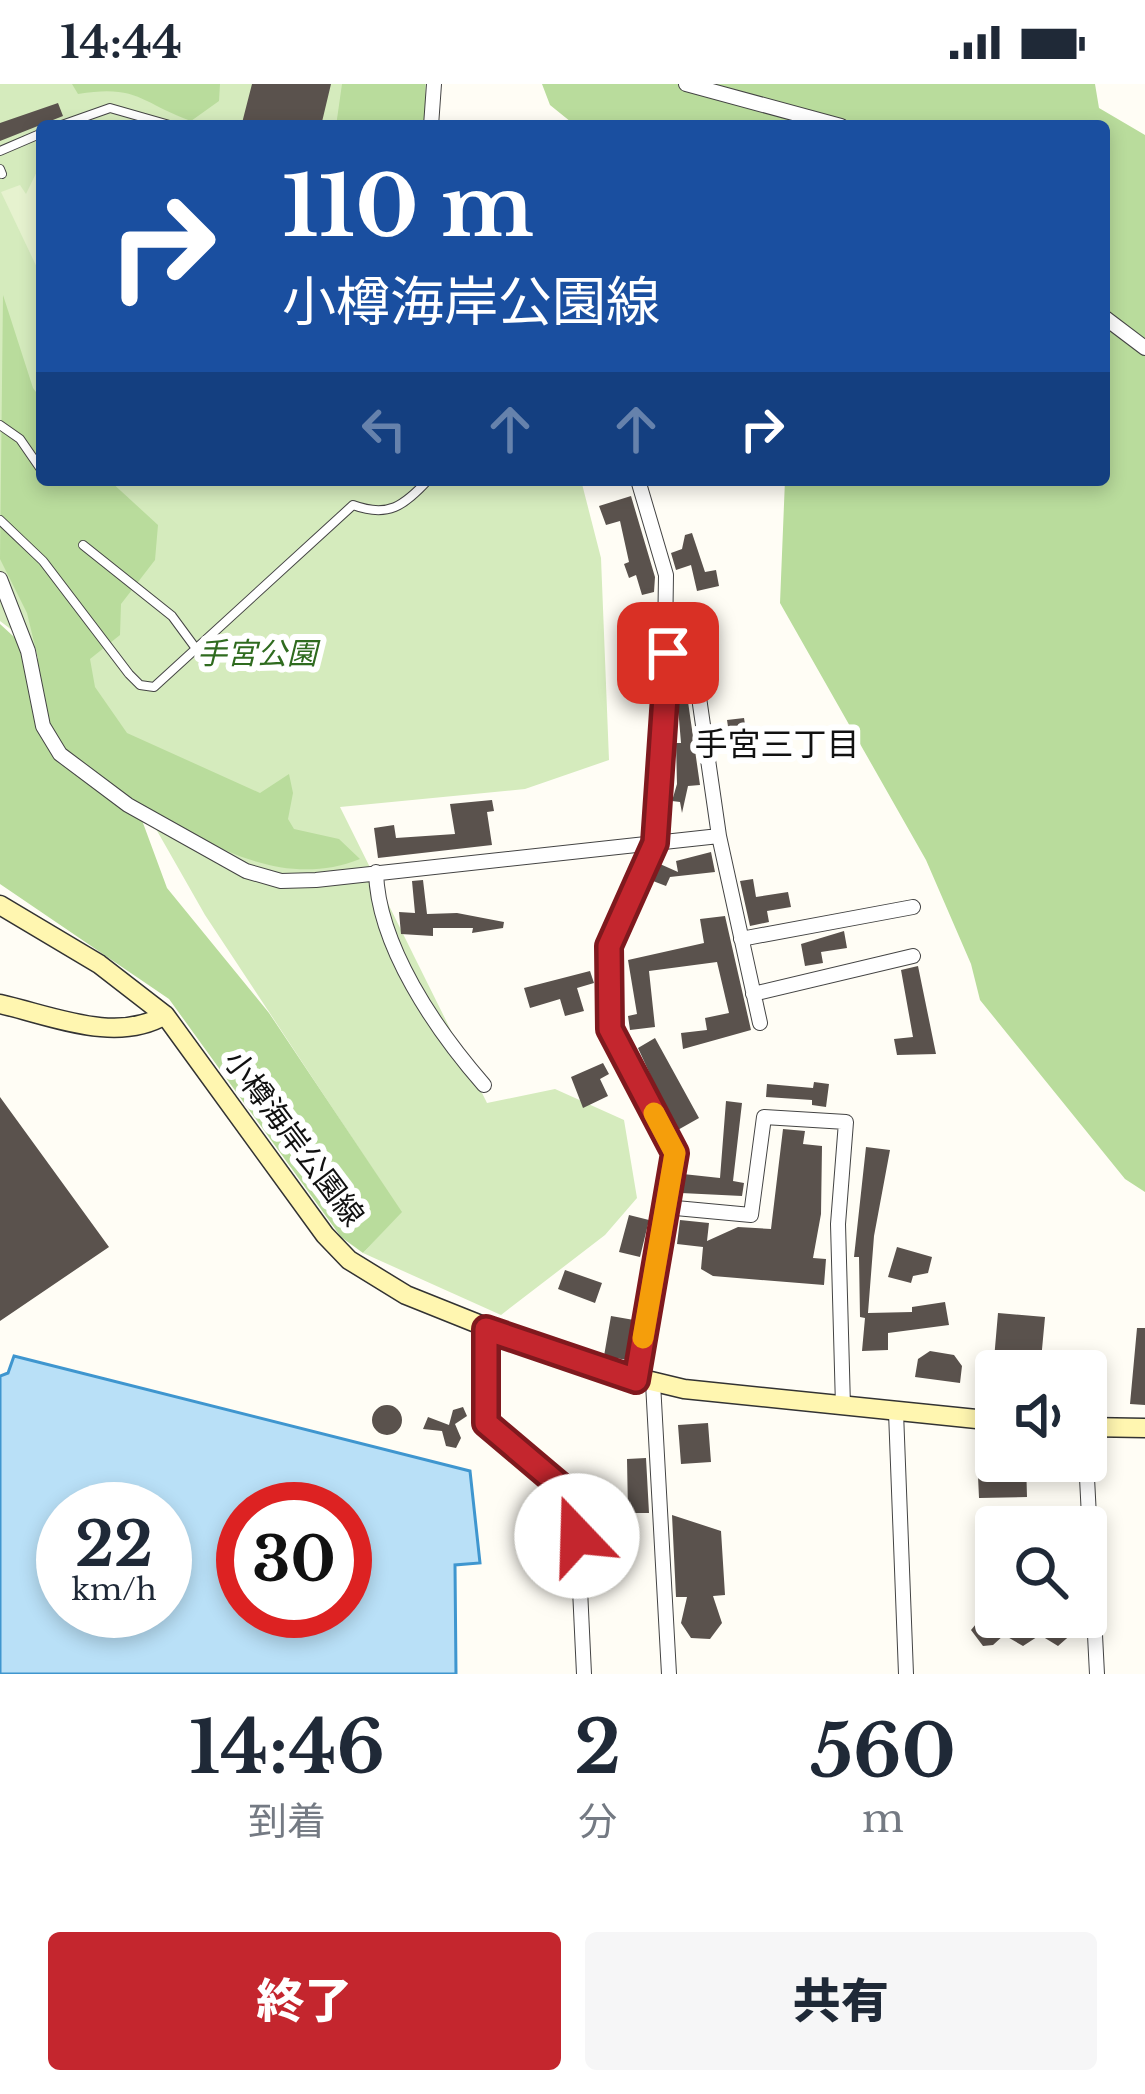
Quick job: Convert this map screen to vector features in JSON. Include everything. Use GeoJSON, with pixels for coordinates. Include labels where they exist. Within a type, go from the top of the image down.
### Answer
{"type":"FeatureCollection","features":[{"type":"Feature","properties":{"kind":"main road","name":"小樽海岸公園線"},"geometry":{"type":"LineString","coordinates":[[0,905],[99,964],[166,1015],[349,1260],[406,1295],[486,1329],[645,1381],[975,1419]]}},
{"type":"Feature","properties":{"kind":"main road"},"geometry":{"type":"LineString","coordinates":[[0,1004],[109,1029],[141,1029],[166,1015]]}},
{"type":"Feature","properties":{"kind":"main road"},"geometry":{"type":"LineString","coordinates":[[1107,1427],[1145,1428]]}},
{"type":"Feature","properties":{"kind":"street"},"geometry":{"type":"LineString","coordinates":[[431,120],[434,84]]}},
{"type":"Feature","properties":{"kind":"street"},"geometry":{"type":"LineString","coordinates":[[686,84],[819,120]]}},
{"type":"Feature","properties":{"kind":"street"},"geometry":{"type":"LineString","coordinates":[[1110,322],[1145,348]]}},
{"type":"Feature","properties":{"kind":"street"},"geometry":{"type":"LineString","coordinates":[[640,486],[666,575],[664,770],[655,843],[609,946],[608,978],[610,1029],[675,1153],[645,1381],[669,1674]]}},
{"type":"Feature","properties":{"kind":"street"},"geometry":{"type":"LineString","coordinates":[[0,579],[28,650],[43,726],[60,754],[91,779],[246,871],[280,881],[719,836]]}},
{"type":"Feature","properties":{"kind":"street"},"geometry":{"type":"LineString","coordinates":[[669,614],[690,635],[719,836],[760,1023]]}},
{"type":"Feature","properties":{"kind":"street"},"geometry":{"type":"LineString","coordinates":[[376,872],[381,912],[400,954],[440,1026],[484,1085]]}},
{"type":"Feature","properties":{"kind":"street"},"geometry":{"type":"LineString","coordinates":[[741,939],[913,907]]}},
{"type":"Feature","properties":{"kind":"street"},"geometry":{"type":"LineString","coordinates":[[753,994],[914,956]]}},
{"type":"Feature","properties":{"kind":"street"},"geometry":{"type":"LineString","coordinates":[[665,1208],[752,1215],[764,1117],[846,1122],[838,1224],[843,1406]]}},
{"type":"Feature","properties":{"kind":"street"},"geometry":{"type":"LineString","coordinates":[[486,1329],[486,1423],[576,1504],[584,1674]]}},
{"type":"Feature","properties":{"kind":"street"},"geometry":{"type":"LineString","coordinates":[[896,1412],[906,1674]]}},
{"type":"Feature","properties":{"kind":"street"},"geometry":{"type":"LineString","coordinates":[[1087,1482],[1097,1674]]}},
{"type":"Feature","properties":{"kind":"lane"},"geometry":{"type":"LineString","coordinates":[[76,120],[110,108],[152,120]]}},
{"type":"Feature","properties":{"kind":"lane"},"geometry":{"type":"LineString","coordinates":[[0,151],[36,136]]}},
{"type":"Feature","properties":{"kind":"lane"},"geometry":{"type":"LineString","coordinates":[[0,425],[20,440],[36,462]]}},
{"type":"Feature","properties":{"kind":"lane"},"geometry":{"type":"LineString","coordinates":[[0,520],[43,561],[140,685],[154,687],[353,505],[373,512],[394,511],[421,486]]}},
{"type":"Feature","properties":{"kind":"lane"},"geometry":{"type":"LineString","coordinates":[[83,545],[172,616],[197,650]]}},
{"type":"Feature","properties":{"kind":"green space","name":"手宮公園"},"geometry":{"type":"Polygon","coordinates":[[[0,84],[429,84],[424,120],[36,120],[36,486],[583,486],[601,558],[609,760],[525,789],[340,807],[487,1103],[555,1089],[624,1120],[637,1198],[605,1235],[501,1315],[363,1253],[401,1212],[205,915],[66,671],[0,621],[0,84]]]}},
{"type":"Feature","properties":{"kind":"green space"},"geometry":{"type":"Polygon","coordinates":[[[72,84],[220,84],[219,101],[192,120],[127,93],[78,94],[72,84]]]}},
{"type":"Feature","properties":{"kind":"green space"},"geometry":{"type":"Polygon","coordinates":[[[342,84],[425,84],[425,120],[337,120],[342,84]]]}},
{"type":"Feature","properties":{"kind":"green space"},"geometry":{"type":"Polygon","coordinates":[[[542,84],[1095,84],[1099,108],[1145,135],[1145,1192],[1125,1179],[980,1000],[971,964],[926,860],[780,603],[785,486],[1110,486],[1110,120],[569,120],[550,105],[542,84]]]}},
{"type":"Feature","properties":{"kind":"green space"},"geometry":{"type":"Polygon","coordinates":[[[36,173],[36,265],[1,192],[20,185],[26,194],[36,173]]]}},
{"type":"Feature","properties":{"kind":"green space"},"geometry":{"type":"Polygon","coordinates":[[[3,295],[36,392],[36,486],[116,486],[158,525],[155,560],[121,604],[120,635],[90,659],[95,687],[127,733],[260,793],[289,774],[293,793],[288,819],[294,829],[339,839],[360,859],[330,867],[272,866],[217,847],[136,804],[167,888],[269,1013],[402,1212],[363,1253],[341,1237],[169,999],[0,884],[0,624],[38,659],[27,613],[0,559],[3,295]]]}},
{"type":"Feature","properties":{"kind":"water"},"geometry":{"type":"Polygon","coordinates":[[[14,1356],[470,1471],[480,1563],[455,1565],[456,1674],[0,1674],[0,1376],[8,1373],[14,1356]]]}},
{"type":"Feature","properties":{"kind":"building"},"geometry":{"type":"Polygon","coordinates":[[[252,84],[331,84],[322,120],[243,120],[252,84]]]}},
{"type":"Feature","properties":{"kind":"building"},"geometry":{"type":"Polygon","coordinates":[[[58,103],[63,116],[36,120],[36,127],[0,141],[0,123],[58,103]]]}},
{"type":"Feature","properties":{"kind":"building"},"geometry":{"type":"Polygon","coordinates":[[[631,496],[655,577],[654,592],[642,595],[636,575],[629,578],[624,564],[629,562],[620,521],[606,525],[599,506],[631,496]]]}},
{"type":"Feature","properties":{"kind":"building"},"geometry":{"type":"Polygon","coordinates":[[[692,533],[705,572],[716,570],[719,586],[697,591],[691,565],[676,570],[671,553],[682,549],[685,535],[692,533]]]}},
{"type":"Feature","properties":{"kind":"building"},"geometry":{"type":"Polygon","coordinates":[[[685,681],[700,785],[688,786],[682,813],[680,802],[672,801],[677,784],[676,743],[681,743],[676,683],[685,681]]]}},
{"type":"Feature","properties":{"kind":"building"},"geometry":{"type":"Polygon","coordinates":[[[744,718],[749,749],[718,753],[716,735],[729,733],[727,720],[744,718]]]}},
{"type":"Feature","properties":{"kind":"building"},"geometry":{"type":"Polygon","coordinates":[[[492,800],[494,811],[487,812],[492,845],[378,858],[374,828],[394,825],[396,838],[455,834],[450,804],[492,800]]]}},
{"type":"Feature","properties":{"kind":"building"},"geometry":{"type":"Polygon","coordinates":[[[711,852],[715,872],[670,877],[666,886],[653,881],[660,864],[678,872],[676,861],[711,852]]]}},
{"type":"Feature","properties":{"kind":"building"},"geometry":{"type":"Polygon","coordinates":[[[753,879],[756,897],[788,892],[791,907],[767,911],[769,922],[750,926],[740,881],[753,879]]]}},
{"type":"Feature","properties":{"kind":"building"},"geometry":{"type":"Polygon","coordinates":[[[423,880],[427,914],[457,913],[504,922],[503,928],[472,933],[473,928],[433,928],[433,936],[401,934],[399,912],[415,913],[412,881],[423,880]]]}},
{"type":"Feature","properties":{"kind":"building"},"geometry":{"type":"Polygon","coordinates":[[[725,916],[751,1030],[683,1049],[681,1033],[707,1030],[705,1018],[729,1013],[717,962],[649,971],[655,1027],[630,1030],[628,1016],[637,1014],[628,960],[704,943],[700,919],[725,916]]]}},
{"type":"Feature","properties":{"kind":"building"},"geometry":{"type":"Polygon","coordinates":[[[844,931],[847,948],[821,952],[823,963],[805,966],[801,944],[844,931]]]}},
{"type":"Feature","properties":{"kind":"building"},"geometry":{"type":"Polygon","coordinates":[[[918,966],[936,1054],[897,1055],[894,1039],[913,1037],[901,970],[918,966]]]}},
{"type":"Feature","properties":{"kind":"building"},"geometry":{"type":"Polygon","coordinates":[[[590,971],[594,983],[577,988],[584,1011],[565,1016],[560,999],[530,1008],[524,988],[590,971]]]}},
{"type":"Feature","properties":{"kind":"building"},"geometry":{"type":"Polygon","coordinates":[[[655,1038],[699,1118],[676,1131],[638,1048],[655,1038]]]}},
{"type":"Feature","properties":{"kind":"building"},"geometry":{"type":"Polygon","coordinates":[[[603,1063],[609,1074],[600,1079],[608,1096],[583,1108],[571,1077],[603,1063]]]}},
{"type":"Feature","properties":{"kind":"building"},"geometry":{"type":"Polygon","coordinates":[[[814,1082],[829,1084],[826,1107],[812,1105],[812,1100],[766,1097],[767,1084],[813,1088],[814,1082]]]}},
{"type":"Feature","properties":{"kind":"building"},"geometry":{"type":"Polygon","coordinates":[[[0,1097],[109,1247],[0,1321],[0,1097]]]}},
{"type":"Feature","properties":{"kind":"building"},"geometry":{"type":"Polygon","coordinates":[[[726,1101],[742,1103],[733,1181],[744,1183],[742,1196],[681,1193],[683,1174],[720,1178],[726,1101]]]}},
{"type":"Feature","properties":{"kind":"building"},"geometry":{"type":"Polygon","coordinates":[[[783,1129],[805,1131],[803,1144],[822,1146],[821,1214],[813,1258],[826,1259],[824,1285],[713,1276],[701,1269],[703,1247],[677,1244],[680,1220],[709,1223],[707,1241],[738,1227],[771,1229],[783,1129]]]}},
{"type":"Feature","properties":{"kind":"building"},"geometry":{"type":"Polygon","coordinates":[[[866,1147],[890,1150],[874,1236],[868,1313],[912,1312],[912,1307],[945,1302],[949,1325],[888,1333],[888,1350],[862,1351],[865,1318],[860,1317],[859,1257],[854,1257],[866,1147]]]}},
{"type":"Feature","properties":{"kind":"building"},"geometry":{"type":"Polygon","coordinates":[[[629,1215],[649,1220],[640,1257],[619,1252],[629,1215]]]}},
{"type":"Feature","properties":{"kind":"building"},"geometry":{"type":"Polygon","coordinates":[[[897,1247],[932,1257],[928,1273],[913,1276],[911,1283],[888,1277],[897,1247]]]}},
{"type":"Feature","properties":{"kind":"building"},"geometry":{"type":"Polygon","coordinates":[[[565,1270],[602,1283],[595,1303],[558,1289],[565,1270]]]}},
{"type":"Feature","properties":{"kind":"building"},"geometry":{"type":"Polygon","coordinates":[[[998,1313],[1045,1317],[1042,1350],[995,1350],[998,1313]]]}},
{"type":"Feature","properties":{"kind":"building"},"geometry":{"type":"Polygon","coordinates":[[[611,1316],[634,1320],[627,1360],[604,1356],[611,1316]]]}},
{"type":"Feature","properties":{"kind":"building"},"geometry":{"type":"Polygon","coordinates":[[[1137,1328],[1145,1328],[1145,1405],[1130,1404],[1137,1328]]]}},
{"type":"Feature","properties":{"kind":"building"},"geometry":{"type":"Polygon","coordinates":[[[930,1351],[954,1355],[962,1366],[960,1383],[915,1377],[918,1359],[930,1351]]]}},
{"type":"Feature","properties":{"kind":"building"},"geometry":{"type":"Polygon","coordinates":[[[387,1405],[398,1409],[402,1420],[398,1431],[387,1435],[376,1431],[372,1420],[376,1409],[387,1405]]]}},
{"type":"Feature","properties":{"kind":"building"},"geometry":{"type":"Polygon","coordinates":[[[463,1407],[467,1416],[455,1424],[461,1438],[456,1448],[446,1446],[442,1431],[423,1429],[428,1417],[449,1425],[453,1410],[463,1407]]]}},
{"type":"Feature","properties":{"kind":"building"},"geometry":{"type":"Polygon","coordinates":[[[708,1423],[711,1462],[681,1464],[678,1425],[708,1423]]]}},
{"type":"Feature","properties":{"kind":"building"},"geometry":{"type":"Polygon","coordinates":[[[646,1458],[649,1513],[628,1513],[627,1459],[646,1458]]]}},
{"type":"Feature","properties":{"kind":"building"},"geometry":{"type":"Polygon","coordinates":[[[978,1482],[1027,1482],[1027,1497],[979,1498],[978,1482]]]}},
{"type":"Feature","properties":{"kind":"building"},"geometry":{"type":"Polygon","coordinates":[[[672,1515],[721,1531],[725,1595],[713,1596],[722,1623],[710,1639],[691,1638],[681,1623],[687,1597],[676,1597],[672,1515]]]}},
{"type":"Feature","properties":{"kind":"building"},"geometry":{"type":"Polygon","coordinates":[[[977,1638],[1001,1638],[993,1645],[983,1646],[977,1638]]]}},
{"type":"Feature","properties":{"kind":"building"},"geometry":{"type":"Polygon","coordinates":[[[1009,1638],[1035,1638],[1023,1646],[1009,1638]]]}},
{"type":"Feature","properties":{"kind":"slow traffic"},"geometry":{"type":"LineString","coordinates":[[643,1338],[675,1153],[654,1113]]}},
{"type":"Feature","properties":{"kind":"district","name":"手宮三丁目"},"geometry":{"type":"Point","coordinates":[777,744]}},
{"type":"Feature","properties":{"kind":"route"},"geometry":{"type":"LineString","coordinates":[[577,1536],[576,1504],[571,1495],[486,1423],[484,1342],[486,1329],[576,1364],[636,1380],[675,1153],[610,1029],[609,946],[655,843],[664,770],[668,653]]}}]}
